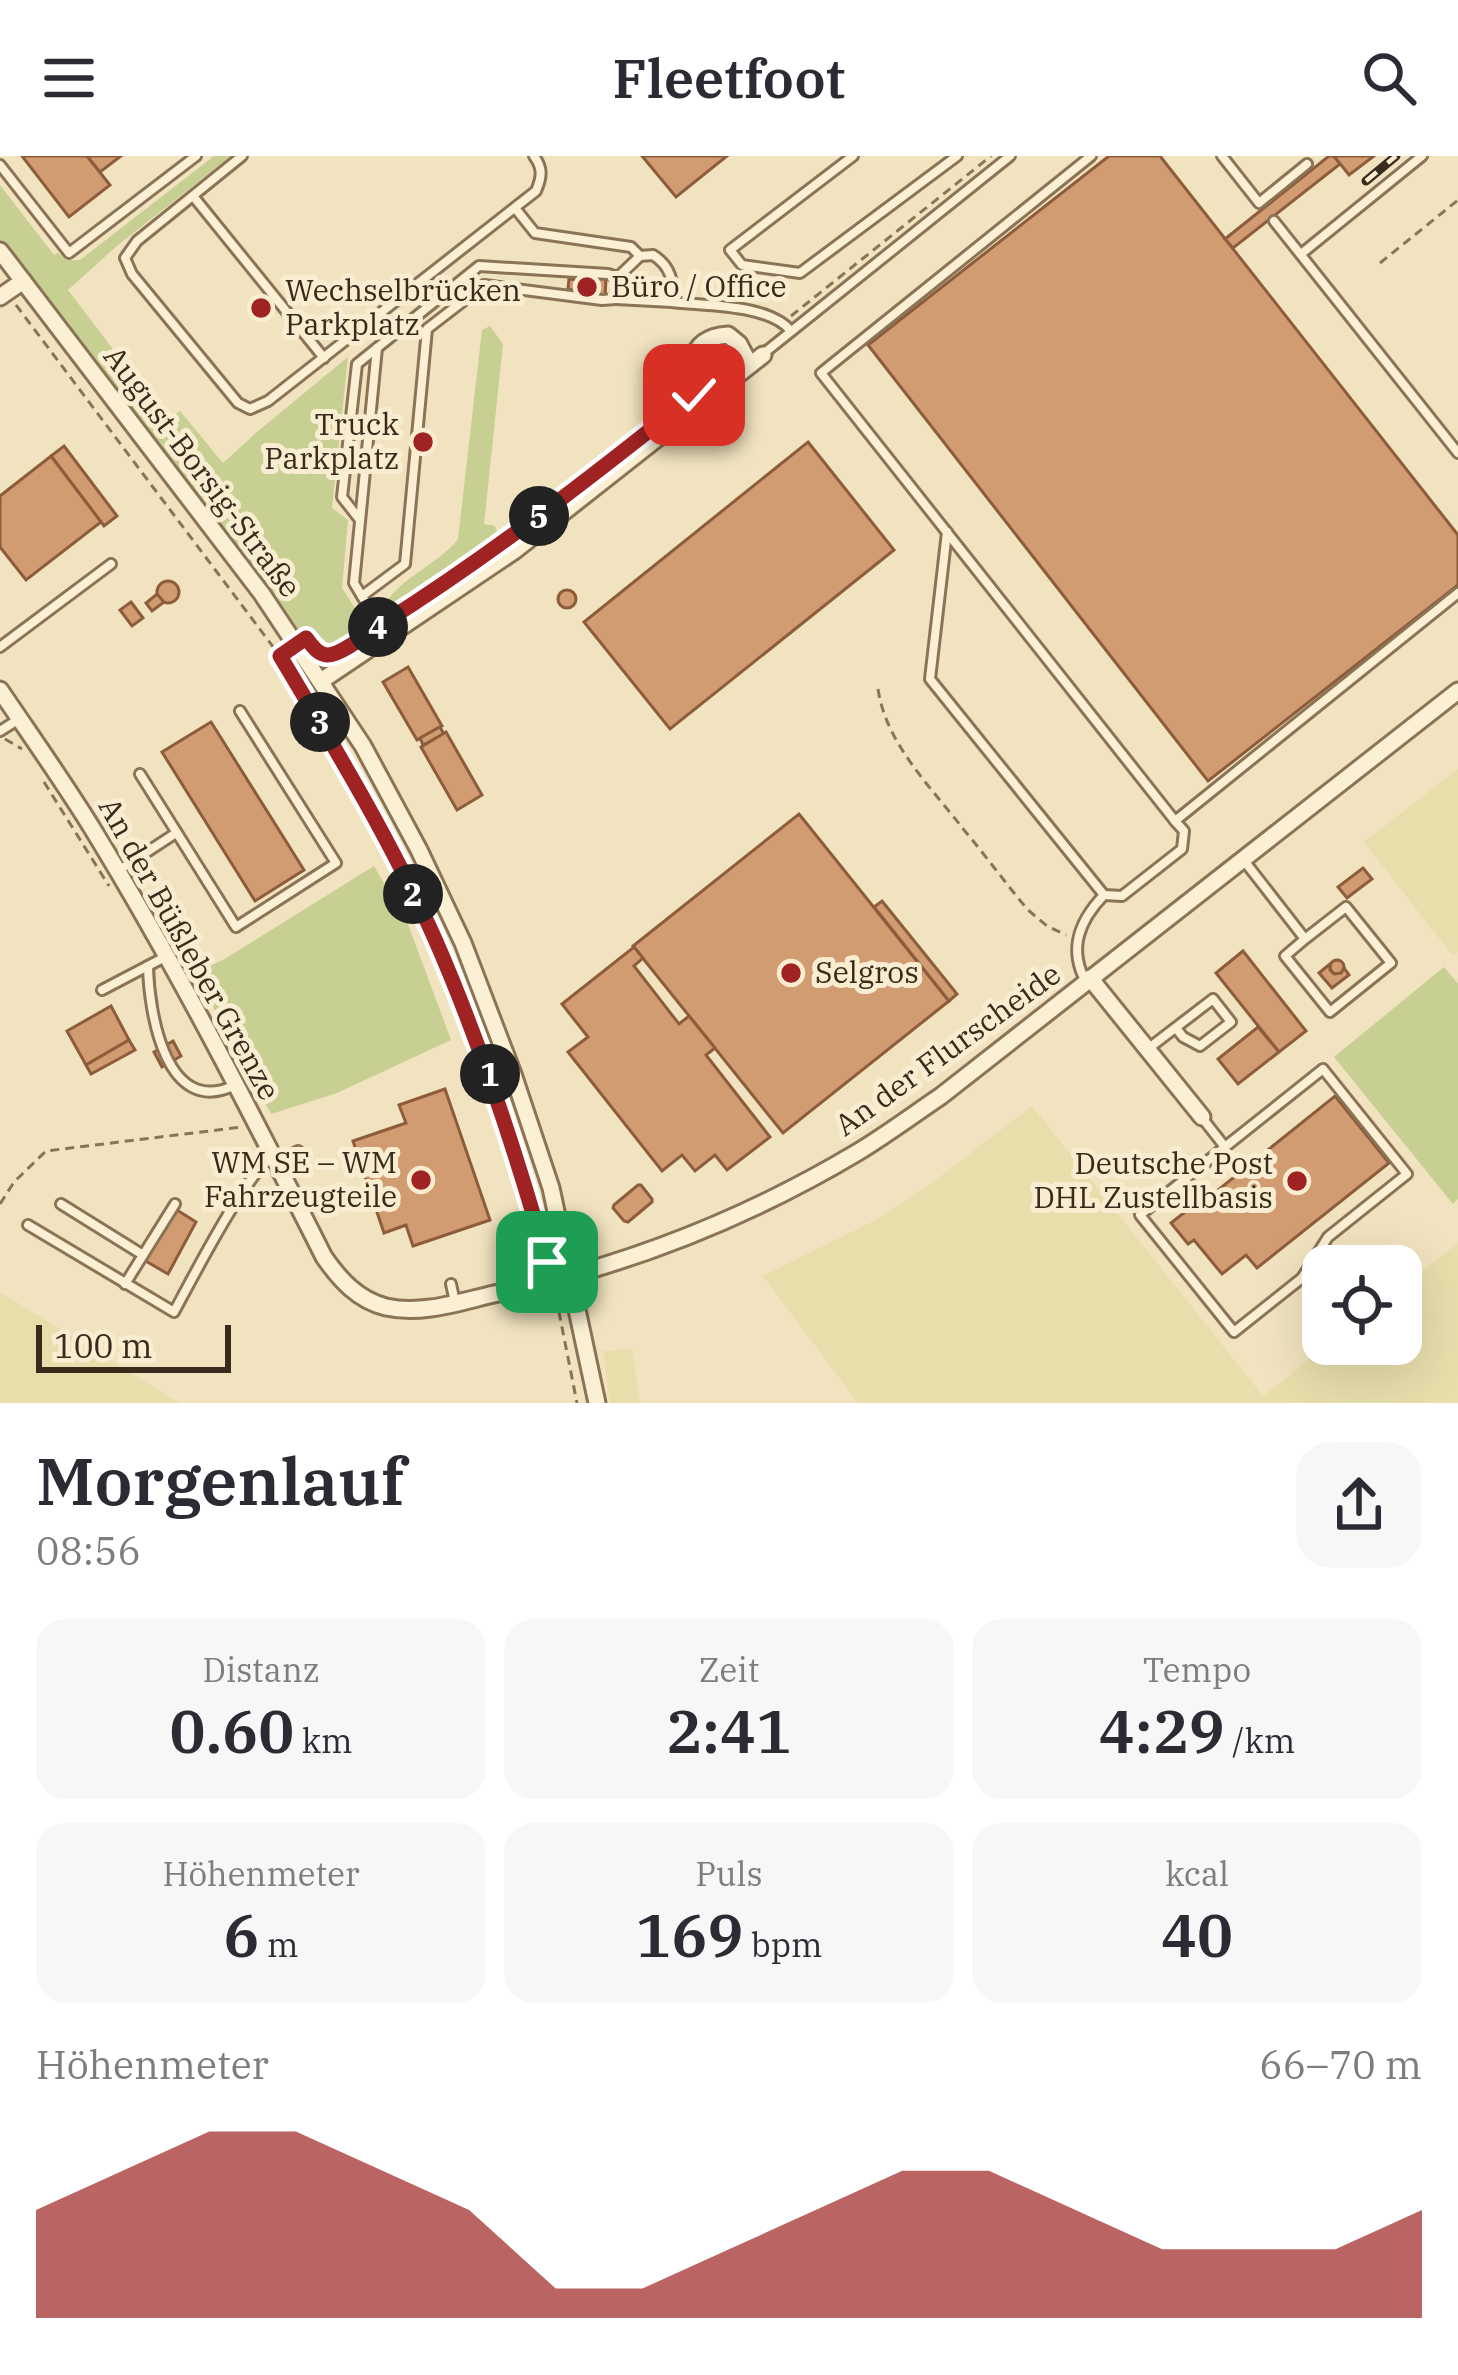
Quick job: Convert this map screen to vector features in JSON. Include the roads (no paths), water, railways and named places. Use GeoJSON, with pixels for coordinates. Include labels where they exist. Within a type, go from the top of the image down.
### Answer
{"type":"FeatureCollection","features":[{"type":"Feature","properties":{"kind":"street","name":"August-Borsig-Straße"},"geometry":{"type":"LineString","coordinates":[[0,251],[262,594],[362,746],[408,829],[463,943],[551,1188],[597,1403]]}},
{"type":"Feature","properties":{"kind":"street"},"geometry":{"type":"LineString","coordinates":[[3,295],[23,281]]}},
{"type":"Feature","properties":{"kind":"street"},"geometry":{"type":"LineString","coordinates":[[321,681],[514,551],[696,408],[756,360],[728,334],[714,336],[695,351],[690,376],[696,408]]}},
{"type":"Feature","properties":{"kind":"street","name":"An der Büßleber Grenze"},"geometry":{"type":"LineString","coordinates":[[0,690],[118,871],[339,1278],[356,1294],[384,1306],[423,1310],[548,1275],[572,1277]]}},
{"type":"Feature","properties":{"kind":"street","name":"An der Flurscheide"},"geometry":{"type":"LineString","coordinates":[[572,1277],[716,1227],[845,1160],[941,1096],[1458,691]]}},
{"type":"Feature","properties":{"kind":"street","name":"An der Flurscheide"},"geometry":{"type":"LineString","coordinates":[[1088,980],[1202,1117]]}},
{"type":"Feature","properties":{"kind":"lane"},"geometry":{"type":"LineString","coordinates":[[0,165],[69,253],[196,156]]}},
{"type":"Feature","properties":{"kind":"lane"},"geometry":{"type":"LineString","coordinates":[[242,156],[136,241],[125,258],[132,274],[238,403],[250,409],[268,401],[536,191],[542,177],[534,156]]}},
{"type":"Feature","properties":{"kind":"lane"},"geometry":{"type":"LineString","coordinates":[[853,156],[730,250],[742,265],[800,273],[958,156]]}},
{"type":"Feature","properties":{"kind":"lane"},"geometry":{"type":"LineString","coordinates":[[756,360],[1010,156]]}},
{"type":"Feature","properties":{"kind":"lane"},"geometry":{"type":"LineString","coordinates":[[947,530],[930,679],[1104,895],[1122,896],[1182,849],[1184,831],[947,530],[821,373],[1091,156]]}},
{"type":"Feature","properties":{"kind":"lane"},"geometry":{"type":"LineString","coordinates":[[1222,156],[1259,202],[1307,164]]}},
{"type":"Feature","properties":{"kind":"lane"},"geometry":{"type":"LineString","coordinates":[[1300,254],[1422,156]]}},
{"type":"Feature","properties":{"kind":"lane"},"geometry":{"type":"LineString","coordinates":[[193,196],[324,358]]}},
{"type":"Feature","properties":{"kind":"lane"},"geometry":{"type":"LineString","coordinates":[[515,208],[536,233],[631,247],[640,256]]}},
{"type":"Feature","properties":{"kind":"lane"},"geometry":{"type":"LineString","coordinates":[[1274,221],[1458,453]]}},
{"type":"Feature","properties":{"kind":"lane"},"geometry":{"type":"LineString","coordinates":[[616,299],[617,277],[640,256],[653,255],[668,269],[674,286],[672,302]]}},
{"type":"Feature","properties":{"kind":"lane"},"geometry":{"type":"LineString","coordinates":[[360,520],[341,497],[357,364],[479,266],[617,277]]}},
{"type":"Feature","properties":{"kind":"lane"},"geometry":{"type":"LineString","coordinates":[[362,596],[405,564],[428,329],[484,284],[602,300],[672,302],[764,313],[784,322],[791,332]]}},
{"type":"Feature","properties":{"kind":"lane"},"geometry":{"type":"LineString","coordinates":[[377,347],[354,583],[386,637]]}},
{"type":"Feature","properties":{"kind":"lane"},"geometry":{"type":"LineString","coordinates":[[0,646],[111,564]]}},
{"type":"Feature","properties":{"kind":"lane"},"geometry":{"type":"LineString","coordinates":[[1175,820],[1458,593]]}},
{"type":"Feature","properties":{"kind":"lane"},"geometry":{"type":"LineString","coordinates":[[140,774],[236,927],[336,863],[240,711]]}},
{"type":"Feature","properties":{"kind":"lane"},"geometry":{"type":"LineString","coordinates":[[0,731],[20,718]]}},
{"type":"Feature","properties":{"kind":"lane"},"geometry":{"type":"LineString","coordinates":[[118,871],[176,833]]}},
{"type":"Feature","properties":{"kind":"lane"},"geometry":{"type":"LineString","coordinates":[[1242,858],[1305,939]]}},
{"type":"Feature","properties":{"kind":"lane"},"geometry":{"type":"LineString","coordinates":[[1088,980],[1078,964],[1076,938],[1090,909],[1104,895]]}},
{"type":"Feature","properties":{"kind":"lane"},"geometry":{"type":"LineString","coordinates":[[1346,907],[1391,963],[1330,1012],[1285,956],[1305,939],[1346,907]]}},
{"type":"Feature","properties":{"kind":"lane"},"geometry":{"type":"LineString","coordinates":[[102,990],[167,956]]}},
{"type":"Feature","properties":{"kind":"lane"},"geometry":{"type":"LineString","coordinates":[[148,966],[154,1030],[178,1075],[202,1093],[220,1092],[236,1084]]}},
{"type":"Feature","properties":{"kind":"lane"},"geometry":{"type":"LineString","coordinates":[[1148,1049],[1213,999],[1231,1022],[1200,1046],[1176,1028]]}},
{"type":"Feature","properties":{"kind":"lane"},"geometry":{"type":"LineString","coordinates":[[1323,1069],[1407,1174],[1328,1237],[1302,1278],[1234,1332],[1140,1215],[1225,1147],[1323,1069]]}},
{"type":"Feature","properties":{"kind":"lane"},"geometry":{"type":"LineString","coordinates":[[1202,1117],[1225,1147]]}},
{"type":"Feature","properties":{"kind":"lane"},"geometry":{"type":"LineString","coordinates":[[28,1225],[174,1312],[262,1163],[298,1151]]}},
{"type":"Feature","properties":{"kind":"lane"},"geometry":{"type":"LineString","coordinates":[[61,1204],[143,1255]]}},
{"type":"Feature","properties":{"kind":"lane"},"geometry":{"type":"LineString","coordinates":[[125,1283],[175,1204]]}},
{"type":"Feature","properties":{"kind":"lane"},"geometry":{"type":"LineString","coordinates":[[451,1284],[455,1302]]}},
{"type":"Feature","properties":{"kind":"railway"},"geometry":{"type":"LineString","coordinates":[[1366,181],[1396,156]]}},
{"type":"Feature","properties":{"kind":"place","name":"Büro / Office"},"geometry":{"type":"Point","coordinates":[587,287]}},
{"type":"Feature","properties":{"kind":"place","name":"Wechselbrücken Parkplatz"},"geometry":{"type":"Point","coordinates":[261,308]}},
{"type":"Feature","properties":{"kind":"place","name":"Truck Parkplatz"},"geometry":{"type":"Point","coordinates":[423,442]}},
{"type":"Feature","properties":{"kind":"place","name":"Selgros"},"geometry":{"type":"Point","coordinates":[791,973]}},
{"type":"Feature","properties":{"kind":"place","name":"WM SE – WM Fahrzeugteile"},"geometry":{"type":"Point","coordinates":[421,1180]}},
{"type":"Feature","properties":{"kind":"place","name":"Deutsche Post DHL Zustellbasis"},"geometry":{"type":"Point","coordinates":[1297,1181]}}]}
